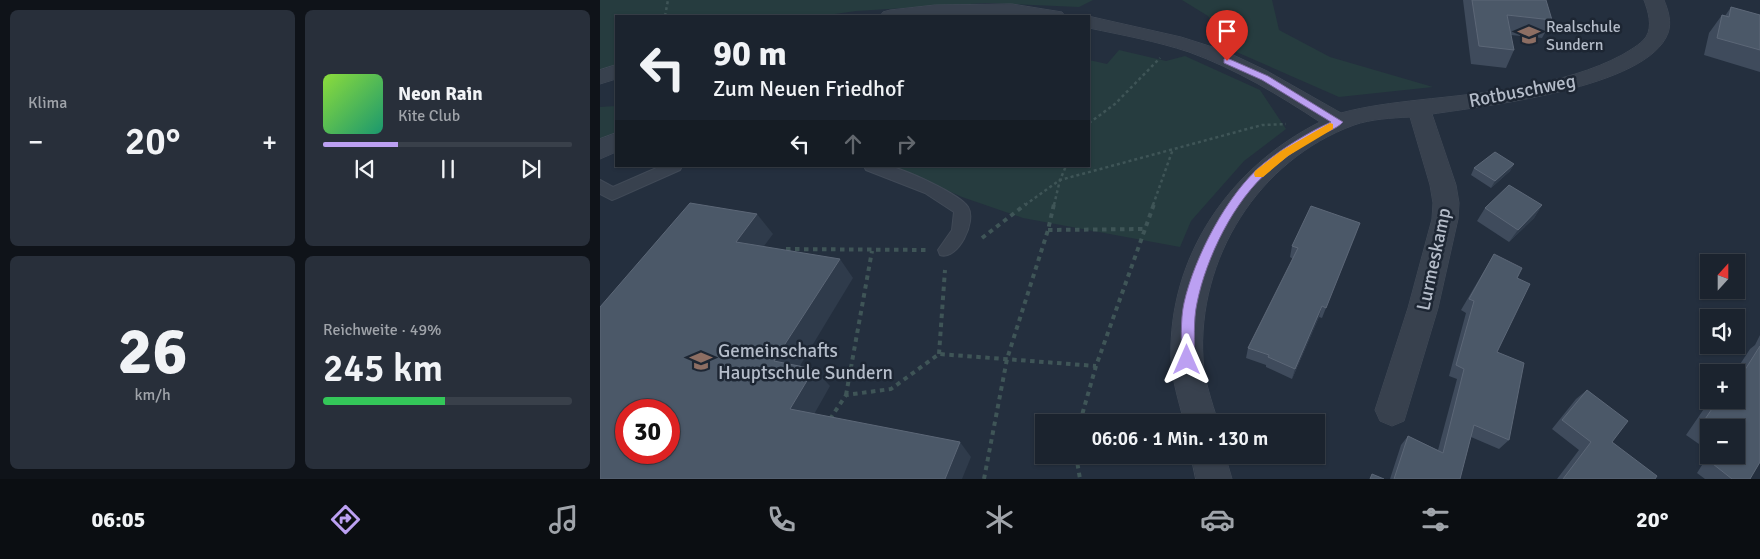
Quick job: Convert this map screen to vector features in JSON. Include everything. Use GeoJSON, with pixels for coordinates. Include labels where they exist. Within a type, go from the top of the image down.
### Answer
{"type":"FeatureCollection","features":[{"type":"Feature","properties":{"kind":"street","name":"Rotbuschweg"},"geometry":{"type":"LineString","coordinates":[[1199,414],[1187,360],[1190,304],[1198,276],[1210,247],[1235,203],[1266,167],[1313,135],[1338,122],[1366,115],[1517,94],[1609,70],[1641,53],[1658,34],[1660,18],[1654,0]]}},
{"type":"Feature","properties":{"kind":"street"},"geometry":{"type":"LineString","coordinates":[[902,15],[1012,10],[1048,15]]}},
{"type":"Feature","properties":{"kind":"street"},"geometry":{"type":"LineString","coordinates":[[1090,22],[1176,42],[1244,67],[1290,92],[1338,122]]}},
{"type":"Feature","properties":{"kind":"street"},"geometry":{"type":"LineString","coordinates":[[600,77],[615,72]]}},
{"type":"Feature","properties":{"kind":"street","name":"Lurmeskamp"},"geometry":{"type":"LineString","coordinates":[[1392,410],[1424,308],[1445,219],[1446,203],[1443,185],[1419,108]]}},
{"type":"Feature","properties":{"kind":"street"},"geometry":{"type":"LineString","coordinates":[[600,150],[615,142]]}},
{"type":"Feature","properties":{"kind":"street"},"geometry":{"type":"LineString","coordinates":[[1210,464],[1214,479]]}},
{"type":"Feature","properties":{"kind":"lane"},"geometry":{"type":"LineString","coordinates":[[600,186],[612,194],[674,167]]}},
{"type":"Feature","properties":{"kind":"lane"},"geometry":{"type":"LineString","coordinates":[[874,167],[902,176],[952,202],[962,210],[963,222],[960,233],[946,250]]}},
{"type":"Feature","properties":{"kind":"path"},"geometry":{"type":"LineString","coordinates":[[665,15],[668,0]]}},
{"type":"Feature","properties":{"kind":"path"},"geometry":{"type":"LineString","coordinates":[[1090,122],[1114,104],[1176,42]]}},
{"type":"Feature","properties":{"kind":"path"},"geometry":{"type":"LineString","coordinates":[[786,250],[872,251],[965,248],[1049,186],[1060,180],[1262,125]]}},
{"type":"Feature","properties":{"kind":"path"},"geometry":{"type":"LineString","coordinates":[[1082,414],[1096,366],[1173,149]]}},
{"type":"Feature","properties":{"kind":"path"},"geometry":{"type":"LineString","coordinates":[[984,479],[1007,360],[1048,230],[1060,180],[1066,167]]}},
{"type":"Feature","properties":{"kind":"path"},"geometry":{"type":"LineString","coordinates":[[1048,230],[1145,229]]}},
{"type":"Feature","properties":{"kind":"path"},"geometry":{"type":"LineString","coordinates":[[939,354],[946,250]]}},
{"type":"Feature","properties":{"kind":"path"},"geometry":{"type":"LineString","coordinates":[[830,420],[846,395],[872,251]]}},
{"type":"Feature","properties":{"kind":"path"},"geometry":{"type":"LineString","coordinates":[[846,395],[891,389],[939,354],[977,359],[1096,366]]}},
{"type":"Feature","properties":{"kind":"path"},"geometry":{"type":"LineString","coordinates":[[1078,464],[1080,479]]}},
{"type":"Feature","properties":{"kind":"green space"},"geometry":{"type":"Polygon","coordinates":[[[600,0],[1093,0],[1079,7],[987,3],[856,11],[828,15],[615,15],[615,65],[600,71],[600,0]]]}},
{"type":"Feature","properties":{"kind":"green space"},"geometry":{"type":"Polygon","coordinates":[[[1182,0],[1272,0],[1279,30],[1330,57],[1433,87],[1339,97],[1225,47],[1208,16],[1182,0]]]}},
{"type":"Feature","properties":{"kind":"green space"},"geometry":{"type":"Polygon","coordinates":[[[1119,50],[1166,61],[1185,56],[1260,90],[1286,129],[1244,161],[1191,221],[1180,247],[1023,218],[962,197],[894,167],[1090,167],[1090,60],[1107,64],[1119,50]]]}},
{"type":"Feature","properties":{"kind":"green space"},"geometry":{"type":"Polygon","coordinates":[[[615,106],[615,133],[600,141],[600,107],[615,106]]]}},
{"type":"Feature","properties":{"kind":"building"},"geometry":{"type":"Polygon","coordinates":[[[1472,0],[1546,0],[1552,20],[1507,15],[1514,50],[1479,46],[1472,0]]]}},
{"type":"Feature","properties":{"kind":"building"},"geometry":{"type":"Polygon","coordinates":[[[1731,7],[1760,15],[1760,50],[1717,38],[1722,15],[1729,17],[1731,7]]]}},
{"type":"Feature","properties":{"kind":"building"},"geometry":{"type":"Polygon","coordinates":[[[1495,152],[1514,164],[1495,181],[1474,168],[1495,152]]]}},
{"type":"Feature","properties":{"kind":"building"},"geometry":{"type":"Polygon","coordinates":[[[1509,185],[1542,205],[1518,230],[1485,208],[1509,185]]]}},
{"type":"Feature","properties":{"kind":"building","name":"Gemeinschafts Hauptschule Sundern"},"geometry":{"type":"Polygon","coordinates":[[[690,203],[757,214],[736,242],[840,259],[774,361],[814,369],[790,409],[960,442],[945,479],[600,479],[600,307],[690,203]]]}},
{"type":"Feature","properties":{"kind":"building"},"geometry":{"type":"Polygon","coordinates":[[[1311,206],[1360,223],[1326,308],[1322,306],[1295,369],[1268,357],[1269,355],[1248,348],[1298,248],[1292,246],[1311,206]]]}},
{"type":"Feature","properties":{"kind":"building"},"geometry":{"type":"Polygon","coordinates":[[[1494,254],[1522,268],[1517,278],[1530,284],[1497,352],[1524,363],[1509,440],[1474,425],[1460,479],[1394,479],[1408,436],[1443,453],[1464,369],[1456,365],[1474,301],[1469,299],[1494,254]]]}},
{"type":"Feature","properties":{"kind":"building"},"geometry":{"type":"Polygon","coordinates":[[[1760,346],[1760,462],[1750,479],[1732,479],[1713,464],[1745,464],[1745,419],[1705,419],[1712,409],[1745,409],[1745,370],[1760,346]]]}},
{"type":"Feature","properties":{"kind":"building"},"geometry":{"type":"Polygon","coordinates":[[[1587,390],[1628,421],[1612,442],[1657,476],[1655,479],[1563,479],[1591,442],[1562,420],[1587,390]]]}},
{"type":"Feature","properties":{"kind":"building"},"geometry":{"type":"Polygon","coordinates":[[[1372,474],[1384,479],[1370,479],[1372,474]]]}},
{"type":"Feature","properties":{"kind":"slow traffic"},"geometry":{"type":"LineString","coordinates":[[1259,174],[1284,153],[1330,126]]}},
{"type":"Feature","properties":{"kind":"place","name":"Realschule Sundern"},"geometry":{"type":"Point","coordinates":[1529,35]}},
{"type":"Feature","properties":{"kind":"place","name":"Gemeinschafts Hauptschule Sundern"},"geometry":{"type":"Point","coordinates":[701,361]}},
{"type":"Feature","properties":{"kind":"route"},"geometry":{"type":"LineString","coordinates":[[1187,360],[1190,304],[1198,276],[1210,247],[1228,213],[1252,181],[1266,167],[1284,153],[1338,122],[1265,78],[1227,61]]}}]}
